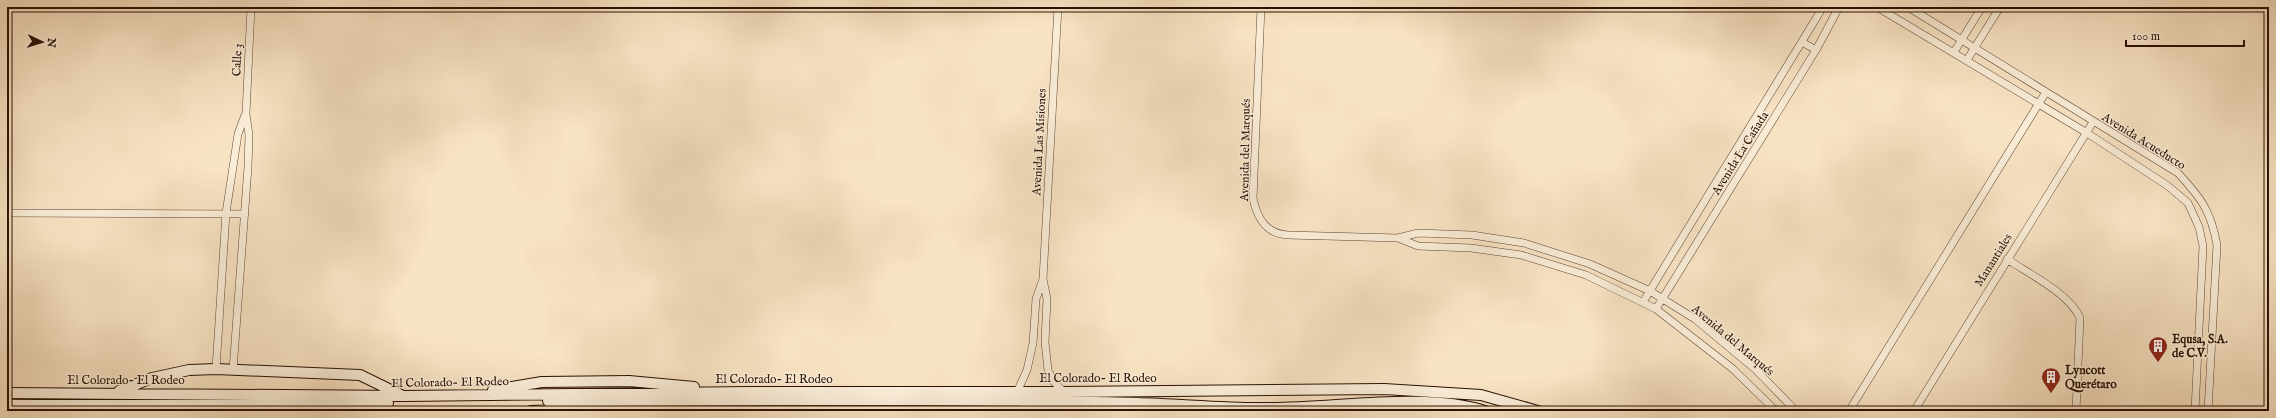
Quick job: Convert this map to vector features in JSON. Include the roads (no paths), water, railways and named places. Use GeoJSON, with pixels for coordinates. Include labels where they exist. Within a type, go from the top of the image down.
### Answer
{"type":"FeatureCollection","features":[{"type":"Feature","properties":{"kind":"main road"},"geometry":{"type":"LineString","coordinates":[[114,393],[152,378],[189,370],[216,368],[360,375],[405,396]]}},
{"type":"Feature","properties":{"kind":"main road","name":"El Colorado- El Rodeo"},"geometry":{"type":"LineString","coordinates":[[7,393],[459,396],[546,382],[629,381],[750,392],[1410,390],[1481,395],[1538,411]]}},
{"type":"Feature","properties":{"kind":"main road"},"geometry":{"type":"LineString","coordinates":[[531,411],[553,410],[570,401]]}},
{"type":"Feature","properties":{"kind":"main road","name":"El Colorado- El Rodeo"},"geometry":{"type":"LineString","coordinates":[[7,405],[224,405],[570,401],[1024,406],[1138,403],[1262,408],[1423,402],[1474,408],[1485,411]]}},
{"type":"Feature","properties":{"kind":"main road"},"geometry":{"type":"LineString","coordinates":[[131,404],[152,411]]}},
{"type":"Feature","properties":{"kind":"street","name":"Calle 3"},"geometry":{"type":"LineString","coordinates":[[246,114],[251,7]]}},
{"type":"Feature","properties":{"kind":"street","name":"Avenida Las Misiones"},"geometry":{"type":"LineString","coordinates":[[1058,7],[1043,279],[1047,299],[1045,342],[1048,370],[1053,381],[1064,392]]}},
{"type":"Feature","properties":{"kind":"street","name":"Avenida del Marqués"},"geometry":{"type":"LineString","coordinates":[[1261,7],[1252,198],[1256,215],[1267,229],[1280,235],[1398,238],[1418,233],[1472,235],[1524,243],[1590,264],[1650,291],[1695,319],[1742,358],[1796,411]]}},
{"type":"Feature","properties":{"kind":"street"},"geometry":{"type":"LineString","coordinates":[[1644,302],[1823,7]]}},
{"type":"Feature","properties":{"kind":"street","name":"Avenida La Cañada"},"geometry":{"type":"LineString","coordinates":[[1656,310],[1816,50],[1839,7]]}},
{"type":"Feature","properties":{"kind":"street"},"geometry":{"type":"LineString","coordinates":[[1877,7],[2087,133],[2168,186],[2188,203],[2199,227],[2203,246],[2195,411]]}},
{"type":"Feature","properties":{"kind":"street","name":"Avenida Acueducto"},"geometry":{"type":"LineString","coordinates":[[1908,7],[2178,173],[2199,196],[2213,222],[2217,245],[2208,411]]}},
{"type":"Feature","properties":{"kind":"street"},"geometry":{"type":"LineString","coordinates":[[1954,52],[1982,7]]}},
{"type":"Feature","properties":{"kind":"street"},"geometry":{"type":"LineString","coordinates":[[1967,60],[2000,7]]}},
{"type":"Feature","properties":{"kind":"street"},"geometry":{"type":"LineString","coordinates":[[1802,42],[1816,50]]}},
{"type":"Feature","properties":{"kind":"street"},"geometry":{"type":"LineString","coordinates":[[1849,410],[2046,92]]}},
{"type":"Feature","properties":{"kind":"street"},"geometry":{"type":"LineString","coordinates":[[216,368],[226,213],[238,134],[246,114]]}},
{"type":"Feature","properties":{"kind":"street"},"geometry":{"type":"LineString","coordinates":[[233,370],[245,214],[249,135],[246,114]]}},
{"type":"Feature","properties":{"kind":"street","name":"Manantiales"},"geometry":{"type":"LineString","coordinates":[[1914,411],[2093,122]]}},
{"type":"Feature","properties":{"kind":"street"},"geometry":{"type":"LineString","coordinates":[[7,213],[245,214]]}},
{"type":"Feature","properties":{"kind":"street","name":"Avenida del Marqués"},"geometry":{"type":"LineString","coordinates":[[1398,238],[1418,246],[1471,248],[1522,255],[1586,275],[1644,302],[1656,310],[1733,369],[1776,411]]}},
{"type":"Feature","properties":{"kind":"street"},"geometry":{"type":"LineString","coordinates":[[2203,246],[2217,245]]}},
{"type":"Feature","properties":{"kind":"street"},"geometry":{"type":"LineString","coordinates":[[1560,268],[1564,256]]}},
{"type":"Feature","properties":{"kind":"street"},"geometry":{"type":"LineString","coordinates":[[2007,259],[2065,298],[2077,310],[2080,318],[2076,411]]}},
{"type":"Feature","properties":{"kind":"street","name":"Avenida Las Misiones"},"geometry":{"type":"LineString","coordinates":[[1017,392],[1027,370],[1033,343],[1036,299],[1043,279]]}},
{"type":"Feature","properties":{"kind":"street"},"geometry":{"type":"LineString","coordinates":[[1733,369],[1742,358]]}},
{"type":"Feature","properties":{"kind":"street"},"geometry":{"type":"LineString","coordinates":[[2197,361],[2211,362]]}},
{"type":"Feature","properties":{"kind":"street"},"geometry":{"type":"LineString","coordinates":[[1763,398],[1774,389]]}},
{"type":"Feature","properties":{"kind":"street"},"geometry":{"type":"LineString","coordinates":[[1368,404],[1379,409],[1410,411]]}},
{"type":"Feature","properties":{"kind":"place","name":"Equsa, S.A. de C.V."},"geometry":{"type":"Point","coordinates":[2158,363]}},
{"type":"Feature","properties":{"kind":"place","name":"Lyncott Querétaro"},"geometry":{"type":"Point","coordinates":[2051,394]}}]}
